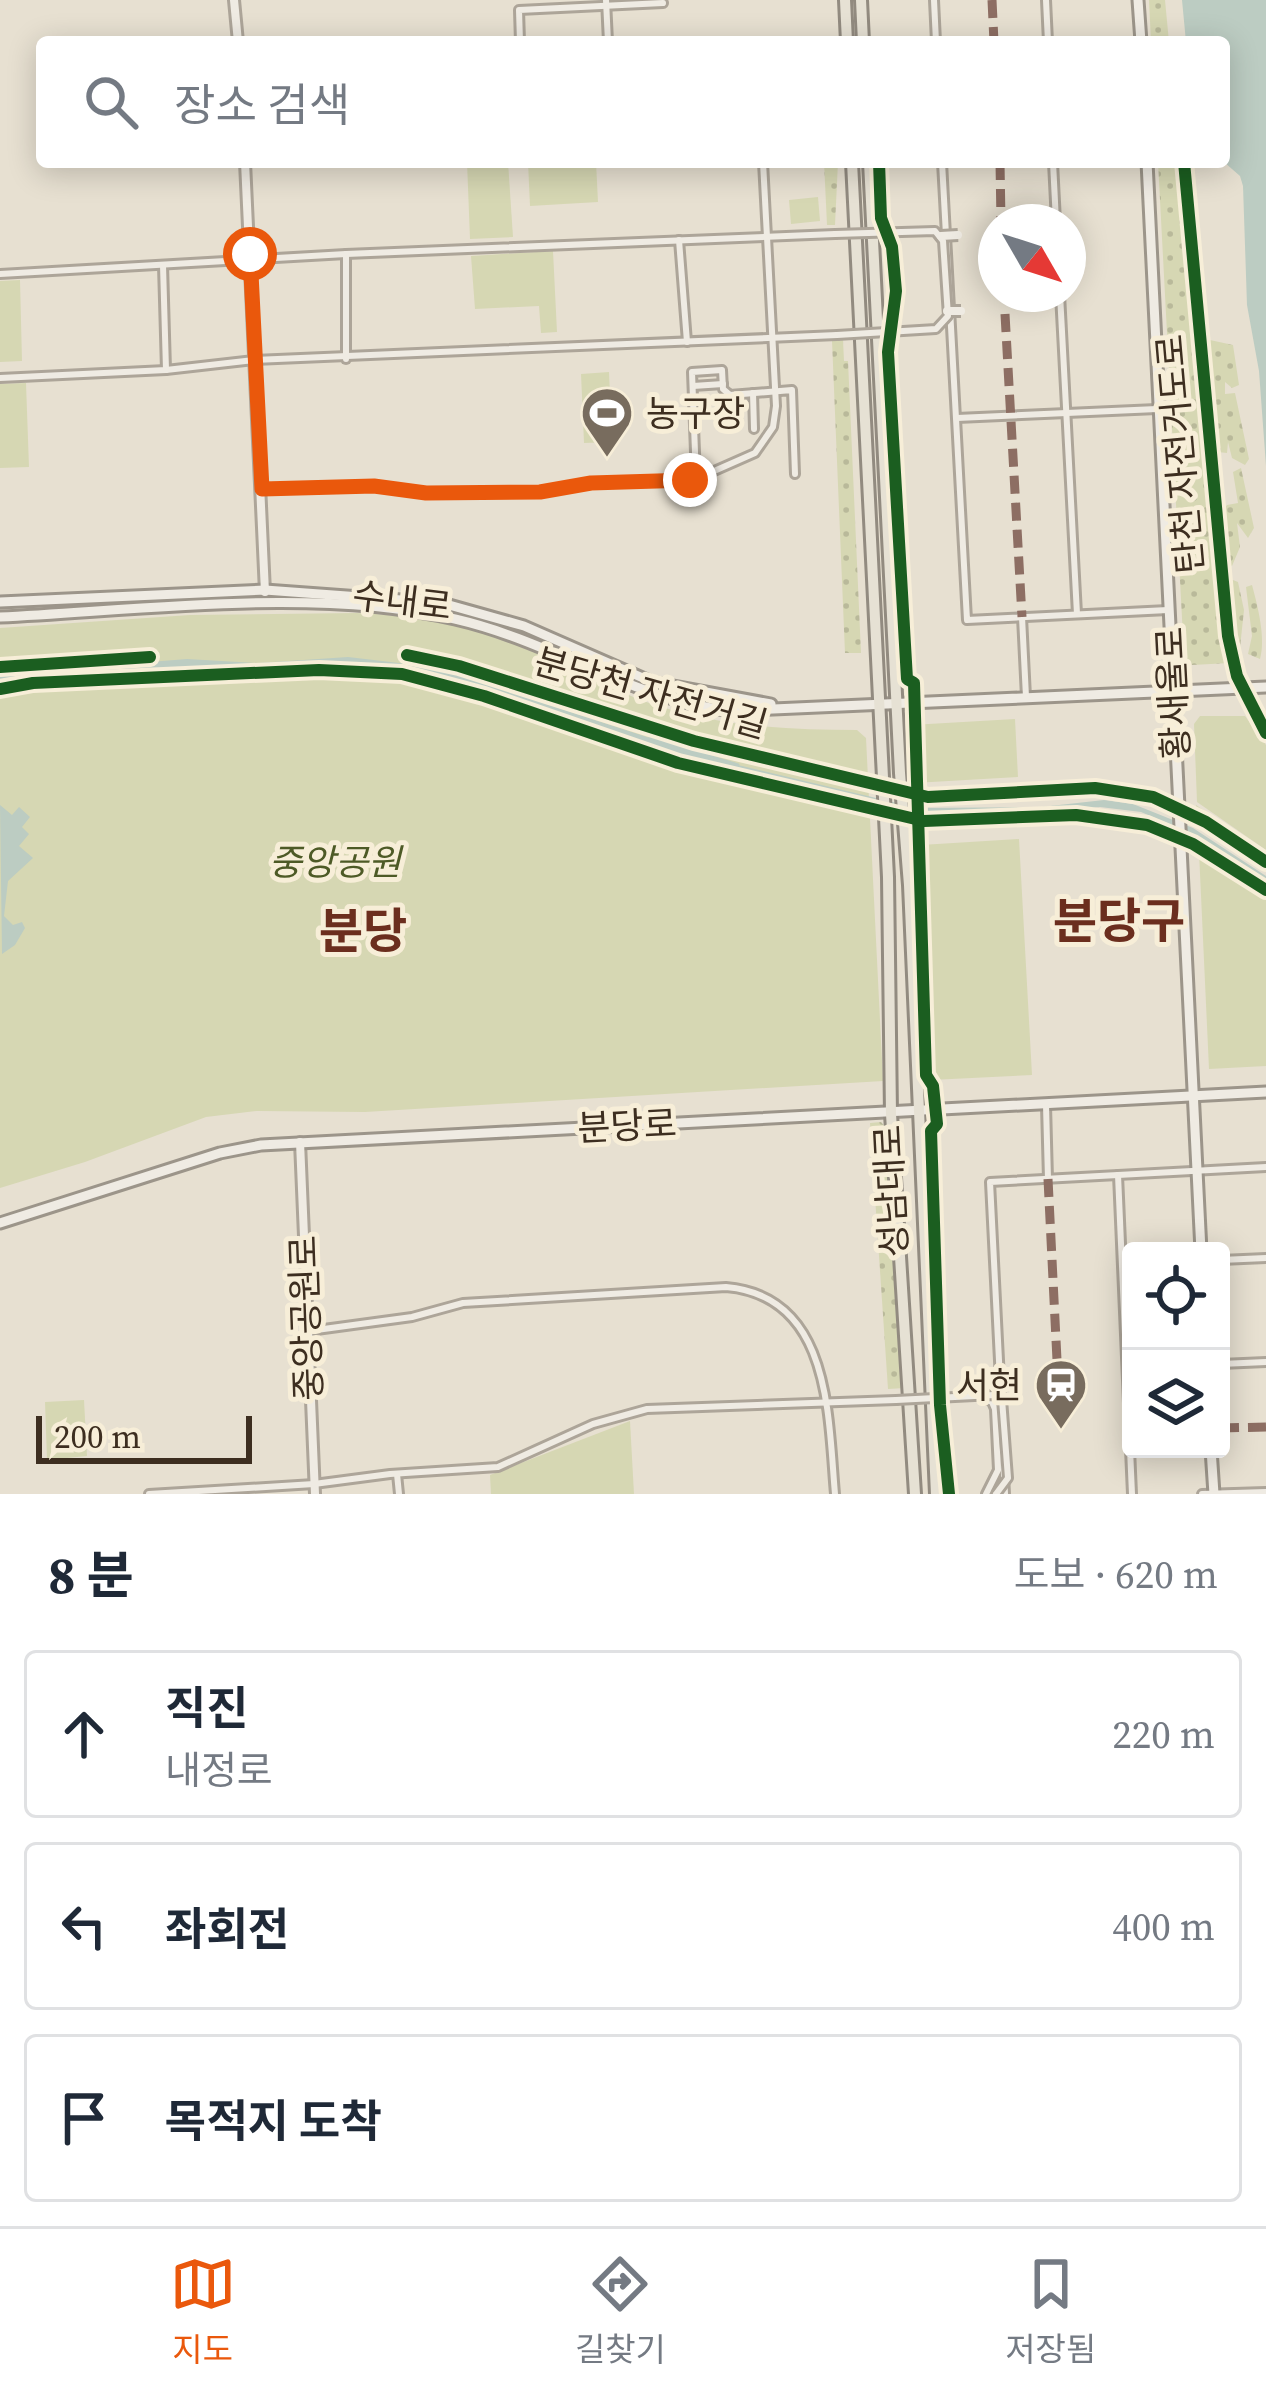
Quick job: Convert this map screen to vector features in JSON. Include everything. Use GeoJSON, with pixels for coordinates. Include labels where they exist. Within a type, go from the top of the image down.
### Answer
{"type":"FeatureCollection","features":[{"type":"Feature","properties":{"kind":"main road"},"geometry":{"type":"LineString","coordinates":[[845,0],[847,36]]}},
{"type":"Feature","properties":{"kind":"main road"},"geometry":{"type":"LineString","coordinates":[[861,0],[863,36]]}},
{"type":"Feature","properties":{"kind":"main road"},"geometry":{"type":"LineString","coordinates":[[1138,0],[1141,36]]}},
{"type":"Feature","properties":{"kind":"main road"},"geometry":{"type":"LineString","coordinates":[[852,168],[878,705]]}},
{"type":"Feature","properties":{"kind":"main road"},"geometry":{"type":"LineString","coordinates":[[869,168],[896,703]]}},
{"type":"Feature","properties":{"kind":"main road","name":"황새울로"},"geometry":{"type":"LineString","coordinates":[[1147,168],[1193,1096]]}},
{"type":"Feature","properties":{"kind":"main road","name":"수내로"},"geometry":{"type":"LineString","coordinates":[[0,602],[265,590],[376,596],[464,608],[524,626],[652,682],[788,708]]}},
{"type":"Feature","properties":{"kind":"main road","name":"수내로"},"geometry":{"type":"LineString","coordinates":[[0,617],[266,604],[439,615],[515,636],[632,688],[676,702],[731,711],[1266,687]]}},
{"type":"Feature","properties":{"kind":"main road","name":"성남대로"},"geometry":{"type":"LineString","coordinates":[[896,703],[909,885],[936,1494]]}},
{"type":"Feature","properties":{"kind":"main road","name":"성남대로"},"geometry":{"type":"LineString","coordinates":[[878,705],[888,878],[891,1114],[915,1494]]}},
{"type":"Feature","properties":{"kind":"main road","name":"분당로"},"geometry":{"type":"LineString","coordinates":[[0,1223],[220,1153],[300,1141],[1266,1092]]}},
{"type":"Feature","properties":{"kind":"main road"},"geometry":{"type":"LineString","coordinates":[[1193,1096],[1200,1242]]}},
{"type":"Feature","properties":{"kind":"main road"},"geometry":{"type":"LineString","coordinates":[[1212,1458],[1214,1494]]}},
{"type":"Feature","properties":{"kind":"street"},"geometry":{"type":"LineString","coordinates":[[234,0],[237,36]]}},
{"type":"Feature","properties":{"kind":"street"},"geometry":{"type":"LineString","coordinates":[[934,0],[936,36]]}},
{"type":"Feature","properties":{"kind":"street"},"geometry":{"type":"LineString","coordinates":[[1046,0],[1048,36]]}},
{"type":"Feature","properties":{"kind":"street"},"geometry":{"type":"LineString","coordinates":[[606,3],[608,36]]}},
{"type":"Feature","properties":{"kind":"street"},"geometry":{"type":"LineString","coordinates":[[520,36],[519,10],[664,3]]}},
{"type":"Feature","properties":{"kind":"street"},"geometry":{"type":"LineString","coordinates":[[245,168],[266,604]]}},
{"type":"Feature","properties":{"kind":"street"},"geometry":{"type":"LineString","coordinates":[[262,489],[374,486],[426,493],[540,492],[591,483],[696,479],[755,453],[773,427],[776,391],[763,168]]}},
{"type":"Feature","properties":{"kind":"street"},"geometry":{"type":"LineString","coordinates":[[942,168],[967,620],[1168,610]]}},
{"type":"Feature","properties":{"kind":"street"},"geometry":{"type":"LineString","coordinates":[[1053,168],[1055,204]]}},
{"type":"Feature","properties":{"kind":"street"},"geometry":{"type":"LineString","coordinates":[[0,274],[769,236],[935,231],[941,236],[958,236]]}},
{"type":"Feature","properties":{"kind":"street"},"geometry":{"type":"LineString","coordinates":[[0,378],[166,370],[254,360],[936,329],[946,321],[947,311],[941,236]]}},
{"type":"Feature","properties":{"kind":"street"},"geometry":{"type":"LineString","coordinates":[[679,240],[687,342]]}},
{"type":"Feature","properties":{"kind":"street"},"geometry":{"type":"LineString","coordinates":[[346,254],[346,359]]}},
{"type":"Feature","properties":{"kind":"street"},"geometry":{"type":"LineString","coordinates":[[163,265],[166,370]]}},
{"type":"Feature","properties":{"kind":"street"},"geometry":{"type":"LineString","coordinates":[[947,311],[962,311]]}},
{"type":"Feature","properties":{"kind":"street"},"geometry":{"type":"LineString","coordinates":[[1061,312],[1077,614]]}},
{"type":"Feature","properties":{"kind":"street"},"geometry":{"type":"LineString","coordinates":[[696,479],[692,372],[722,366],[723,384],[730,395],[792,390],[795,474]]}},
{"type":"Feature","properties":{"kind":"street"},"geometry":{"type":"LineString","coordinates":[[693,386],[723,384]]}},
{"type":"Feature","properties":{"kind":"street"},"geometry":{"type":"LineString","coordinates":[[753,393],[754,429]]}},
{"type":"Feature","properties":{"kind":"street"},"geometry":{"type":"LineString","coordinates":[[957,418],[1157,409]]}},
{"type":"Feature","properties":{"kind":"street"},"geometry":{"type":"LineString","coordinates":[[1022,617],[1026,699]]}},
{"type":"Feature","properties":{"kind":"street"},"geometry":{"type":"LineString","coordinates":[[1046,1104],[1048,1179]]}},
{"type":"Feature","properties":{"kind":"street","name":"중앙공원로"},"geometry":{"type":"LineString","coordinates":[[300,1141],[314,1489]]}},
{"type":"Feature","properties":{"kind":"street"},"geometry":{"type":"LineString","coordinates":[[1001,1494],[1003,1438],[990,1182],[1266,1167]]}},
{"type":"Feature","properties":{"kind":"street"},"geometry":{"type":"LineString","coordinates":[[1118,1175],[1124,1242]]}},
{"type":"Feature","properties":{"kind":"street"},"geometry":{"type":"LineString","coordinates":[[1230,1260],[1266,1258]]}},
{"type":"Feature","properties":{"kind":"street"},"geometry":{"type":"LineString","coordinates":[[305,1331],[412,1317],[463,1303],[744,1289],[773,1302],[801,1330],[817,1360],[827,1402],[835,1494]]}},
{"type":"Feature","properties":{"kind":"street"},"geometry":{"type":"LineString","coordinates":[[1230,1364],[1266,1362]]}},
{"type":"Feature","properties":{"kind":"street"},"geometry":{"type":"LineString","coordinates":[[148,1494],[314,1489],[398,1473],[498,1467],[593,1424],[647,1409],[997,1395],[1004,1404],[1008,1478],[1001,1494]]}},
{"type":"Feature","properties":{"kind":"street"},"geometry":{"type":"LineString","coordinates":[[979,1396],[995,1409],[998,1470],[986,1494]]}},
{"type":"Feature","properties":{"kind":"street"},"geometry":{"type":"LineString","coordinates":[[1131,1458],[1132,1494]]}},
{"type":"Feature","properties":{"kind":"street"},"geometry":{"type":"LineString","coordinates":[[398,1473],[399,1494]]}},
{"type":"Feature","properties":{"kind":"street"},"geometry":{"type":"LineString","coordinates":[[1202,1494],[1266,1492]]}},
{"type":"Feature","properties":{"kind":"green space"},"geometry":{"type":"Polygon","coordinates":[[[1149,0],[1165,0],[1168,36],[1151,36],[1149,0]]]}},
{"type":"Feature","properties":{"kind":"green space"},"geometry":{"type":"Polygon","coordinates":[[[467,168],[508,168],[513,237],[470,239],[467,168]]]}},
{"type":"Feature","properties":{"kind":"green space"},"geometry":{"type":"Polygon","coordinates":[[[528,168],[596,168],[598,202],[530,206],[528,168]]]}},
{"type":"Feature","properties":{"kind":"green space"},"geometry":{"type":"Polygon","coordinates":[[[824,168],[838,168],[835,225],[827,225],[824,168]]]}},
{"type":"Feature","properties":{"kind":"green space"},"geometry":{"type":"Polygon","coordinates":[[[1158,168],[1181,168],[1230,663],[1192,665],[1184,656],[1158,168]]]}},
{"type":"Feature","properties":{"kind":"green space"},"geometry":{"type":"Polygon","coordinates":[[[818,197],[820,221],[791,224],[789,200],[818,197]]]}},
{"type":"Feature","properties":{"kind":"green space"},"geometry":{"type":"Polygon","coordinates":[[[553,251],[557,332],[541,333],[539,306],[475,309],[471,256],[553,251]]]}},
{"type":"Feature","properties":{"kind":"green space"},"geometry":{"type":"Polygon","coordinates":[[[20,280],[22,361],[0,362],[0,281],[20,280]]]}},
{"type":"Feature","properties":{"kind":"green space"},"geometry":{"type":"Polygon","coordinates":[[[843,340],[844,361],[848,361],[861,653],[845,653],[832,341],[843,340]]]}},
{"type":"Feature","properties":{"kind":"green space"},"geometry":{"type":"Polygon","coordinates":[[[1210,340],[1233,345],[1239,385],[1232,388],[1225,382],[1225,394],[1235,393],[1249,459],[1245,465],[1232,458],[1228,442],[1227,453],[1218,452],[1204,354],[1210,340]]]}},
{"type":"Feature","properties":{"kind":"green space"},"geometry":{"type":"Polygon","coordinates":[[[609,372],[612,442],[584,443],[581,374],[609,372]]]}},
{"type":"Feature","properties":{"kind":"green space"},"geometry":{"type":"Polygon","coordinates":[[[26,383],[29,467],[0,468],[0,384],[26,383]]]}},
{"type":"Feature","properties":{"kind":"green space"},"geometry":{"type":"Polygon","coordinates":[[[1241,468],[1254,528],[1248,538],[1237,523],[1240,547],[1232,566],[1225,561],[1220,515],[1227,505],[1238,503],[1233,472],[1241,468]]]}},
{"type":"Feature","properties":{"kind":"green space"},"geometry":{"type":"Polygon","coordinates":[[[1233,580],[1238,582],[1244,610],[1239,657],[1232,642],[1225,588],[1233,580]]]}},
{"type":"Feature","properties":{"kind":"green space"},"geometry":{"type":"Polygon","coordinates":[[[1252,585],[1262,633],[1260,659],[1248,654],[1252,636],[1246,587],[1252,585]]]}},
{"type":"Feature","properties":{"kind":"green space","name":"중앙공원"},"geometry":{"type":"Polygon","coordinates":[[[357,613],[422,619],[488,634],[630,696],[689,714],[760,726],[857,730],[866,738],[883,1081],[206,1117],[0,1188],[0,628],[190,615],[357,613]]]}},
{"type":"Feature","properties":{"kind":"green space"},"geometry":{"type":"Polygon","coordinates":[[[1200,716],[1245,716],[1266,745],[1266,850],[1197,802],[1194,724],[1200,716]]]}},
{"type":"Feature","properties":{"kind":"green space"},"geometry":{"type":"Polygon","coordinates":[[[1015,719],[1018,777],[914,783],[911,725],[1015,719]]]}},
{"type":"Feature","properties":{"kind":"green space"},"geometry":{"type":"Polygon","coordinates":[[[1196,805],[1266,853],[1266,865],[1196,818],[1196,805]]]}},
{"type":"Feature","properties":{"kind":"green space"},"geometry":{"type":"Polygon","coordinates":[[[1199,835],[1266,877],[1266,893],[1200,849],[1199,835]]]}},
{"type":"Feature","properties":{"kind":"green space"},"geometry":{"type":"Polygon","coordinates":[[[1019,839],[1032,1075],[931,1080],[923,1049],[931,991],[921,845],[1019,839]]]}},
{"type":"Feature","properties":{"kind":"green space"},"geometry":{"type":"Polygon","coordinates":[[[1199,852],[1266,895],[1266,1066],[1209,1069],[1199,852]]]}},
{"type":"Feature","properties":{"kind":"green space"},"geometry":{"type":"Polygon","coordinates":[[[881,1122],[888,1130],[905,1388],[888,1389],[870,1123],[881,1122]]]}},
{"type":"Feature","properties":{"kind":"green space"},"geometry":{"type":"Polygon","coordinates":[[[84,1400],[87,1456],[47,1460],[45,1402],[84,1400]]]}},
{"type":"Feature","properties":{"kind":"green space"},"geometry":{"type":"Polygon","coordinates":[[[630,1421],[634,1494],[491,1494],[490,1475],[630,1421]]]}},
{"type":"Feature","properties":{"kind":"shaded area"},"geometry":{"type":"Polygon","coordinates":[[[1182,0],[1266,0],[1266,466],[1259,371],[1247,305],[1243,186],[1230,167],[1230,36],[1185,36],[1182,0]]]}},
{"type":"Feature","properties":{"kind":"shaded area"},"geometry":{"type":"Polygon","coordinates":[[[348,657],[433,667],[717,760],[918,808],[1041,807],[1104,800],[1133,804],[1193,828],[1266,876],[1266,883],[1195,835],[1141,812],[1100,807],[924,815],[671,755],[546,709],[422,671],[341,664],[258,670],[190,668],[0,683],[0,674],[187,659],[258,663],[348,657]]]}},
{"type":"Feature","properties":{"kind":"shaded area"},"geometry":{"type":"Polygon","coordinates":[[[0,805],[12,815],[19,807],[30,817],[22,827],[29,834],[19,846],[33,858],[8,881],[4,916],[13,925],[22,922],[25,928],[15,945],[2,954],[0,805]]]}},
{"type":"Feature","properties":{"kind":"waterway"},"geometry":{"type":"LineString","coordinates":[[650,738],[738,765]]}},
{"type":"Feature","properties":{"kind":"marked path"},"geometry":{"type":"LineString","coordinates":[[992,0],[994,36]]}},
{"type":"Feature","properties":{"kind":"marked path"},"geometry":{"type":"LineString","coordinates":[[1000,168],[1001,204]]}},
{"type":"Feature","properties":{"kind":"marked path"},"geometry":{"type":"LineString","coordinates":[[1005,314],[1022,617]]}},
{"type":"Feature","properties":{"kind":"marked path"},"geometry":{"type":"LineString","coordinates":[[1048,1179],[1057,1360]]}},
{"type":"Feature","properties":{"kind":"marked path"},"geometry":{"type":"LineString","coordinates":[[1230,1428],[1266,1427]]}},
{"type":"Feature","properties":{"kind":"cycle path"},"geometry":{"type":"LineString","coordinates":[[879,168],[881,218],[892,247],[896,291],[888,352],[907,679],[914,683],[926,1075],[933,1086],[937,1124],[931,1131],[940,1405],[949,1494]]}},
{"type":"Feature","properties":{"kind":"cycle path","name":"탄천 자전거도로"},"geometry":{"type":"LineString","coordinates":[[1185,168],[1228,636],[1237,676],[1266,733]]}},
{"type":"Feature","properties":{"kind":"cycle path","name":"분당천 자전거길"},"geometry":{"type":"LineString","coordinates":[[407,655],[459,666],[694,741],[928,797],[1095,788],[1153,797],[1206,822],[1266,862]]}},
{"type":"Feature","properties":{"kind":"cycle path"},"geometry":{"type":"LineString","coordinates":[[0,667],[150,657]]}},
{"type":"Feature","properties":{"kind":"cycle path"},"geometry":{"type":"LineString","coordinates":[[0,689],[33,683],[319,670],[402,674],[484,696],[678,763],[924,821],[1076,815],[1147,825],[1193,844],[1266,890]]}},
{"type":"Feature","properties":{"kind":"place","name":"농구장"},"geometry":{"type":"Point","coordinates":[607,459]}},
{"type":"Feature","properties":{"kind":"place","name":"서현"},"geometry":{"type":"Point","coordinates":[1061,1431]}},
{"type":"Feature","properties":{"kind":"district","name":"분당구"},"geometry":{"type":"Point","coordinates":[1119,921]}},
{"type":"Feature","properties":{"kind":"district","name":"분당"},"geometry":{"type":"Point","coordinates":[363,931]}},
{"type":"Feature","properties":{"kind":"route"},"geometry":{"type":"LineString","coordinates":[[250,254],[262,489],[374,486],[426,493],[540,492],[591,483],[690,480]]}}]}
